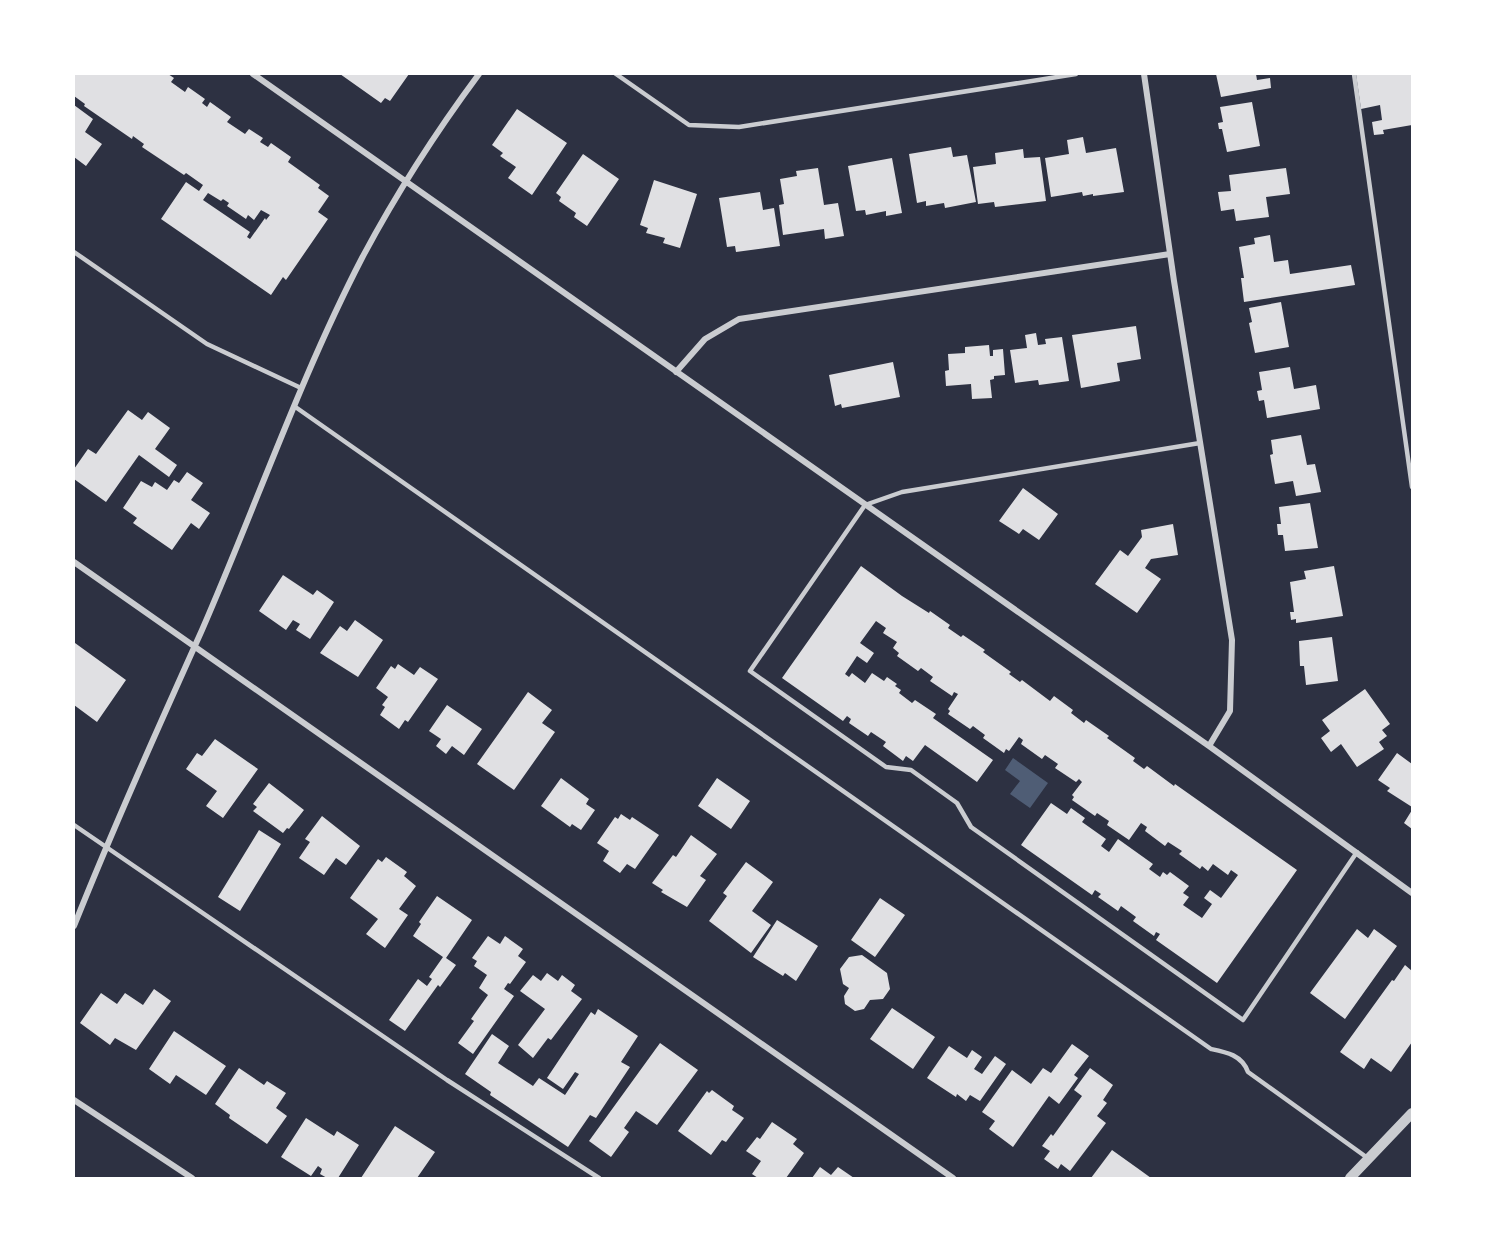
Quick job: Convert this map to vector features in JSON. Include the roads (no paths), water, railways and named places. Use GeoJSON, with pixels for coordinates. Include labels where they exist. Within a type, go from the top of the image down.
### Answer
{"type":"FeatureCollection","features":[{"type":"Feature","properties":{"kind":"street"},"geometry":{"type":"LineString","coordinates":[[253,74],[1413,892]]}},
{"type":"Feature","properties":{"kind":"street"},"geometry":{"type":"LineString","coordinates":[[74,926],[105,847],[194,646],[301,388],[362,259],[406,181],[479,74]]}},
{"type":"Feature","properties":{"kind":"street"},"geometry":{"type":"LineString","coordinates":[[1144,74],[1170,254],[1232,639],[1230,711],[1209,746]]}},
{"type":"Feature","properties":{"kind":"street"},"geometry":{"type":"LineString","coordinates":[[676,372],[705,339],[739,319],[1170,254]]}},
{"type":"Feature","properties":{"kind":"street"},"geometry":{"type":"LineString","coordinates":[[74,562],[954,1179]]}},
{"type":"Feature","properties":{"kind":"street"},"geometry":{"type":"LineString","coordinates":[[74,1100],[192,1179]]}},
{"type":"Feature","properties":{"kind":"street"},"geometry":{"type":"LineString","coordinates":[[1350,1179],[1413,1113]]}},
{"type":"Feature","properties":{"kind":"lane"},"geometry":{"type":"LineString","coordinates":[[616,74],[689,125],[739,127],[1076,74]]}},
{"type":"Feature","properties":{"kind":"lane"},"geometry":{"type":"LineString","coordinates":[[1354,74],[1413,487]]}},
{"type":"Feature","properties":{"kind":"lane"},"geometry":{"type":"LineString","coordinates":[[74,252],[207,344],[301,388]]}},
{"type":"Feature","properties":{"kind":"lane"},"geometry":{"type":"LineString","coordinates":[[294,406],[1210,1049],[1235,1055],[1245,1065],[1248,1072],[1369,1159]]}},
{"type":"Feature","properties":{"kind":"lane"},"geometry":{"type":"LineString","coordinates":[[1200,443],[902,492],[865,504],[750,671],[886,767],[911,770],[957,803],[971,827],[1243,1020],[1356,852]]}},
{"type":"Feature","properties":{"kind":"lane"},"geometry":{"type":"LineString","coordinates":[[74,825],[447,1080],[599,1179]]}},
{"type":"Feature","properties":{"kind":"water"},"geometry":{"type":"Polygon","coordinates":[[[1013,758],[1048,783],[1030,808],[1010,794],[1020,781],[1005,770],[1013,758]]]}}]}
